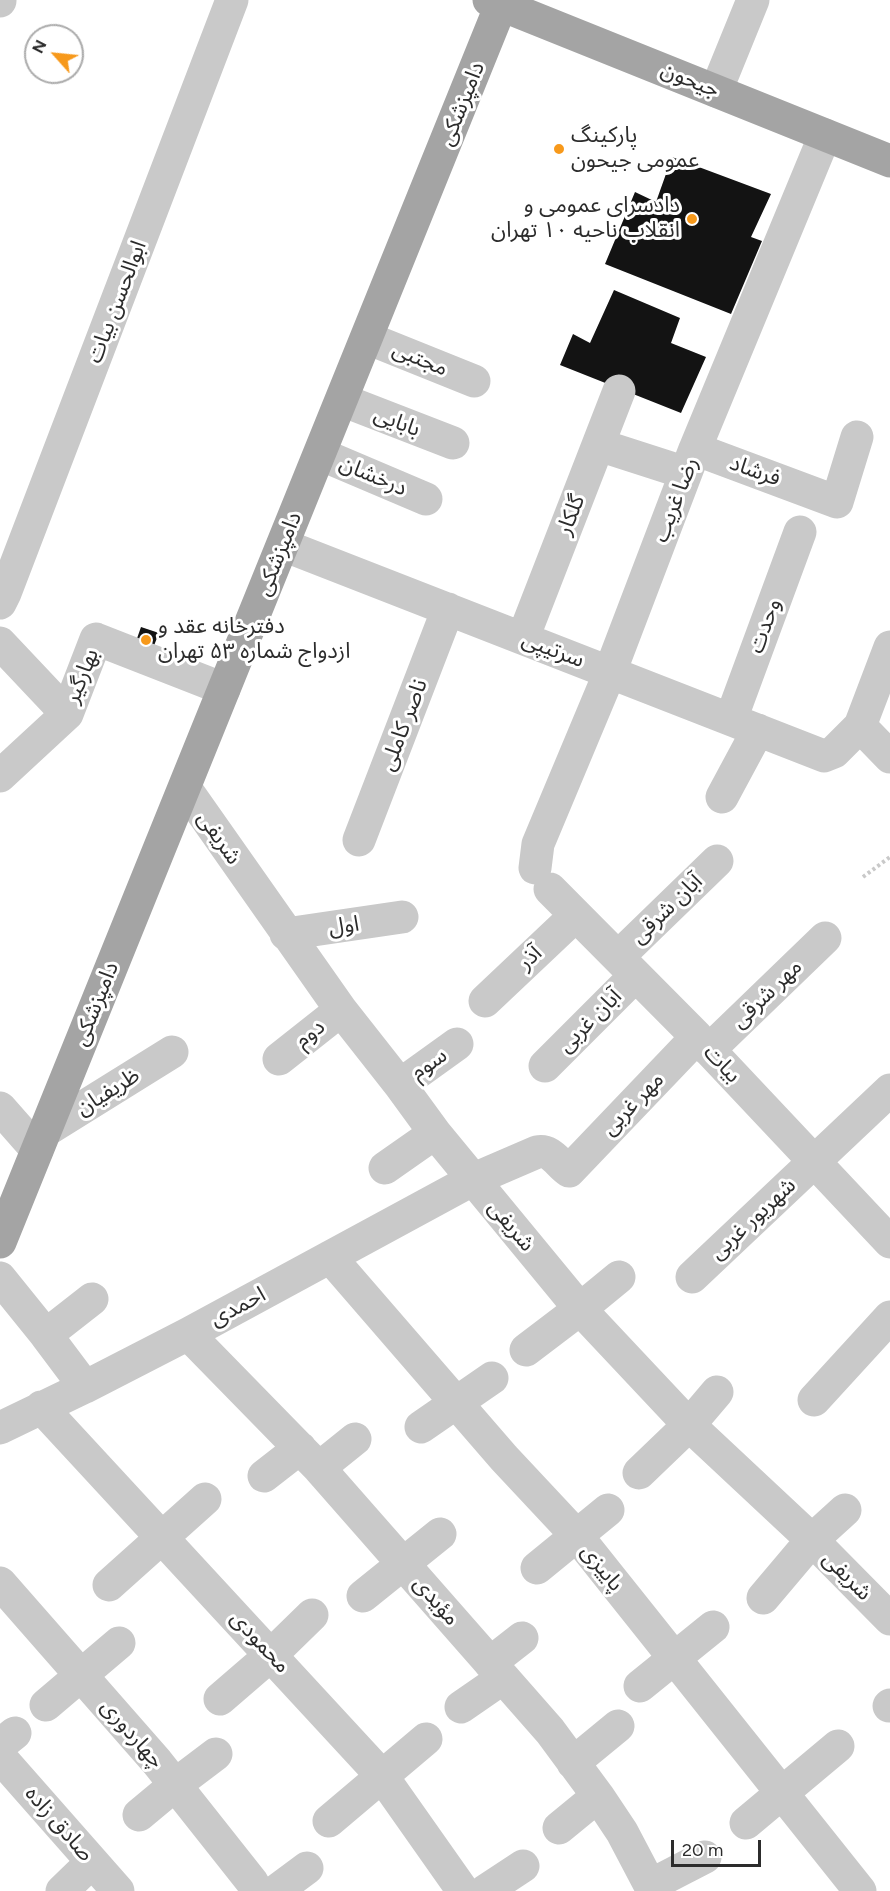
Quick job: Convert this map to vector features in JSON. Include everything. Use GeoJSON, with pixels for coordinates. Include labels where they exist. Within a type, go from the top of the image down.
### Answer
{"type":"FeatureCollection","features":[{"type":"Feature","properties":{"kind":"main road","name":"جیحون"},"geometry":{"type":"LineString","coordinates":[[498,2],[890,161]]}},
{"type":"Feature","properties":{"kind":"main road","name":"دامپزشکی"},"geometry":{"type":"LineString","coordinates":[[0,1242],[367,338],[498,2]]}},
{"type":"Feature","properties":{"kind":"street","name":"ابوالحسن بیات"},"geometry":{"type":"LineString","coordinates":[[0,603],[232,0]]}},
{"type":"Feature","properties":{"kind":"street"},"geometry":{"type":"LineString","coordinates":[[716,91],[753,0]]}},
{"type":"Feature","properties":{"kind":"street","name":"رضا غریب"},"geometry":{"type":"LineString","coordinates":[[542,879],[538,844],[610,672],[691,461],[825,135]]}},
{"type":"Feature","properties":{"kind":"street","name":"مجتبی"},"geometry":{"type":"LineString","coordinates":[[367,338],[474,381]]}},
{"type":"Feature","properties":{"kind":"street","name":"گلکار"},"geometry":{"type":"LineString","coordinates":[[523,638],[619,391]]}},
{"type":"Feature","properties":{"kind":"street","name":"بابایی"},"geometry":{"type":"LineString","coordinates":[[342,400],[453,443]]}},
{"type":"Feature","properties":{"kind":"street","name":"فرشاد"},"geometry":{"type":"LineString","coordinates":[[599,445],[691,461],[814,493],[837,502],[857,437]]}},
{"type":"Feature","properties":{"kind":"street","name":"درخشان"},"geometry":{"type":"LineString","coordinates":[[320,454],[426,499]]}},
{"type":"Feature","properties":{"kind":"street","name":"وحدت"},"geometry":{"type":"LineString","coordinates":[[744,724],[800,532]]}},
{"type":"Feature","properties":{"kind":"street","name":"سرتیپی"},"geometry":{"type":"LineString","coordinates":[[283,545],[824,756],[834,752],[860,726]]}},
{"type":"Feature","properties":{"kind":"street","name":"ناصر کاملی"},"geometry":{"type":"LineString","coordinates":[[360,840],[448,609]]}},
{"type":"Feature","properties":{"kind":"street","name":"بهارگیر"},"geometry":{"type":"LineString","coordinates":[[0,643],[67,714],[96,639],[224,689]]}},
{"type":"Feature","properties":{"kind":"street"},"geometry":{"type":"LineString","coordinates":[[890,647],[860,726],[890,757]]}},
{"type":"Feature","properties":{"kind":"street"},"geometry":{"type":"LineString","coordinates":[[0,776],[67,714]]}},
{"type":"Feature","properties":{"kind":"street"},"geometry":{"type":"LineString","coordinates":[[722,797],[744,724]]}},
{"type":"Feature","properties":{"kind":"street","name":"شریفی"},"geometry":{"type":"LineString","coordinates":[[185,788],[340,1010],[400,1084],[472,1180],[580,1309],[689,1425],[812,1540],[890,1619]]}},
{"type":"Feature","properties":{"kind":"street","name":"آبان شرقی"},"geometry":{"type":"LineString","coordinates":[[627,967],[717,861]]}},
{"type":"Feature","properties":{"kind":"street","name":"بیات"},"geometry":{"type":"LineString","coordinates":[[542,879],[704,1044],[890,1242]]}},
{"type":"Feature","properties":{"kind":"street","name":"آذر"},"geometry":{"type":"LineString","coordinates":[[485,1001],[576,915]]}},
{"type":"Feature","properties":{"kind":"street","name":"اول"},"geometry":{"type":"LineString","coordinates":[[286,934],[402,917]]}},
{"type":"Feature","properties":{"kind":"street","name":"مهر شرقی"},"geometry":{"type":"LineString","coordinates":[[704,1044],[825,938]]}},
{"type":"Feature","properties":{"kind":"street","name":"آبان غربی"},"geometry":{"type":"LineString","coordinates":[[545,1066],[627,967]]}},
{"type":"Feature","properties":{"kind":"street","name":"دوم"},"geometry":{"type":"LineString","coordinates":[[279,1059],[340,1010]]}},
{"type":"Feature","properties":{"kind":"street","name":"سوم"},"geometry":{"type":"LineString","coordinates":[[400,1084],[457,1044]]}},
{"type":"Feature","properties":{"kind":"street","name":"مهر غربی"},"geometry":{"type":"LineString","coordinates":[[543,1151],[549,1153],[569,1171],[704,1044]]}},
{"type":"Feature","properties":{"kind":"street","name":"ظریفیان"},"geometry":{"type":"LineString","coordinates":[[41,1141],[172,1052]]}},
{"type":"Feature","properties":{"kind":"street","name":"شهریور غربی"},"geometry":{"type":"LineString","coordinates":[[692,1277],[890,1090]]}},
{"type":"Feature","properties":{"kind":"street"},"geometry":{"type":"LineString","coordinates":[[0,1108],[41,1141]]}},
{"type":"Feature","properties":{"kind":"street"},"geometry":{"type":"LineString","coordinates":[[385,1168],[435,1133]]}},
{"type":"Feature","properties":{"kind":"street","name":"احمدی"},"geometry":{"type":"LineString","coordinates":[[0,1428],[188,1334],[472,1180],[543,1151]]}},
{"type":"Feature","properties":{"kind":"street","name":"پاییزی"},"geometry":{"type":"LineString","coordinates":[[330,1257],[504,1458],[577,1536],[860,1891]]}},
{"type":"Feature","properties":{"kind":"street"},"geometry":{"type":"LineString","coordinates":[[526,1350],[618,1277]]}},
{"type":"Feature","properties":{"kind":"street"},"geometry":{"type":"LineString","coordinates":[[0,1278],[85,1387]]}},
{"type":"Feature","properties":{"kind":"street"},"geometry":{"type":"LineString","coordinates":[[46,1335],[92,1299]]}},
{"type":"Feature","properties":{"kind":"street"},"geometry":{"type":"LineString","coordinates":[[814,1400],[890,1317]]}},
{"type":"Feature","properties":{"kind":"street","name":"مؤیدی"},"geometry":{"type":"LineString","coordinates":[[188,1334],[309,1458],[550,1731],[622,1832],[652,1888]]}},
{"type":"Feature","properties":{"kind":"street"},"geometry":{"type":"LineString","coordinates":[[421,1427],[492,1378]]}},
{"type":"Feature","properties":{"kind":"street"},"geometry":{"type":"LineString","coordinates":[[639,1473],[689,1425],[717,1392]]}},
{"type":"Feature","properties":{"kind":"street","name":"محمودی"},"geometry":{"type":"LineString","coordinates":[[41,1407],[382,1776],[463,1891]]}},
{"type":"Feature","properties":{"kind":"street"},"geometry":{"type":"LineString","coordinates":[[264,1476],[355,1438]]}},
{"type":"Feature","properties":{"kind":"street"},"geometry":{"type":"LineString","coordinates":[[110,1585],[205,1499]]}},
{"type":"Feature","properties":{"kind":"street"},"geometry":{"type":"LineString","coordinates":[[537,1568],[608,1510]]}},
{"type":"Feature","properties":{"kind":"street"},"geometry":{"type":"LineString","coordinates":[[763,1598],[812,1540],[845,1510]]}},
{"type":"Feature","properties":{"kind":"street"},"geometry":{"type":"LineString","coordinates":[[363,1596],[440,1534]]}},
{"type":"Feature","properties":{"kind":"street","name":"چهاردوری"},"geometry":{"type":"LineString","coordinates":[[0,1583],[175,1785],[257,1891]]}},
{"type":"Feature","properties":{"kind":"street"},"geometry":{"type":"LineString","coordinates":[[220,1699],[312,1615]]}},
{"type":"Feature","properties":{"kind":"street"},"geometry":{"type":"LineString","coordinates":[[640,1686],[713,1627]]}},
{"type":"Feature","properties":{"kind":"street"},"geometry":{"type":"LineString","coordinates":[[460,1707],[496,1670],[522,1638]]}},
{"type":"Feature","properties":{"kind":"street"},"geometry":{"type":"LineString","coordinates":[[45,1705],[119,1643]]}},
{"type":"Feature","properties":{"kind":"street"},"geometry":{"type":"LineString","coordinates":[[573,1763],[618,1726]]}},
{"type":"Feature","properties":{"kind":"street"},"geometry":{"type":"LineString","coordinates":[[329,1821],[426,1739]]}},
{"type":"Feature","properties":{"kind":"street"},"geometry":{"type":"LineString","coordinates":[[746,1823],[838,1746]]}},
{"type":"Feature","properties":{"kind":"street","name":"صادق زاده"},"geometry":{"type":"LineString","coordinates":[[3,1751],[118,1891]]}},
{"type":"Feature","properties":{"kind":"street"},"geometry":{"type":"LineString","coordinates":[[139,1815],[216,1754]]}},
{"type":"Feature","properties":{"kind":"street"},"geometry":{"type":"LineString","coordinates":[[559,1828],[598,1796]]}},
{"type":"Feature","properties":{"kind":"street"},"geometry":{"type":"LineString","coordinates":[[652,1888],[705,1857]]}},
{"type":"Feature","properties":{"kind":"street"},"geometry":{"type":"LineString","coordinates":[[62,1891],[92,1862]]}},
{"type":"Feature","properties":{"kind":"street"},"geometry":{"type":"LineString","coordinates":[[484,1891],[523,1866]]}},
{"type":"Feature","properties":{"kind":"street"},"geometry":{"type":"LineString","coordinates":[[276,1891],[307,1868]]}},
{"type":"Feature","properties":{"kind":"path"},"geometry":{"type":"LineString","coordinates":[[863,877],[890,857]]}},
{"type":"Feature","properties":{"kind":"building","name":"دادسرای عمومی و انقلاب ناحیه ۱۰ تهران"},"geometry":{"type":"Polygon","coordinates":[[[672,157],[771,194],[751,237],[762,241],[731,314],[605,264],[635,192],[656,202],[672,157]]]}},
{"type":"Feature","properties":{"kind":"building"},"geometry":{"type":"Polygon","coordinates":[[[614,290],[680,318],[671,343],[706,357],[681,413],[560,365],[573,334],[590,343],[614,290]]]}},
{"type":"Feature","properties":{"kind":"building","name":"دفترخانه عقد و ازدواج شماره ۵۳ تهران"},"geometry":{"type":"Polygon","coordinates":[[[141,627],[159,633],[151,653],[134,647],[141,627]]]}},
{"type":"Feature","properties":{"kind":"place","name":"پارکینگ عمومی جیحون"},"geometry":{"type":"Point","coordinates":[559,149]}},
{"type":"Feature","properties":{"kind":"place","name":"دادسرای عمومی و انقلاب ناحیه ۱۰ تهران"},"geometry":{"type":"Point","coordinates":[692,219]}},
{"type":"Feature","properties":{"kind":"place","name":"دفترخانه عقد و ازدواج شماره ۵۳ تهران"},"geometry":{"type":"Point","coordinates":[146,640]}}]}
